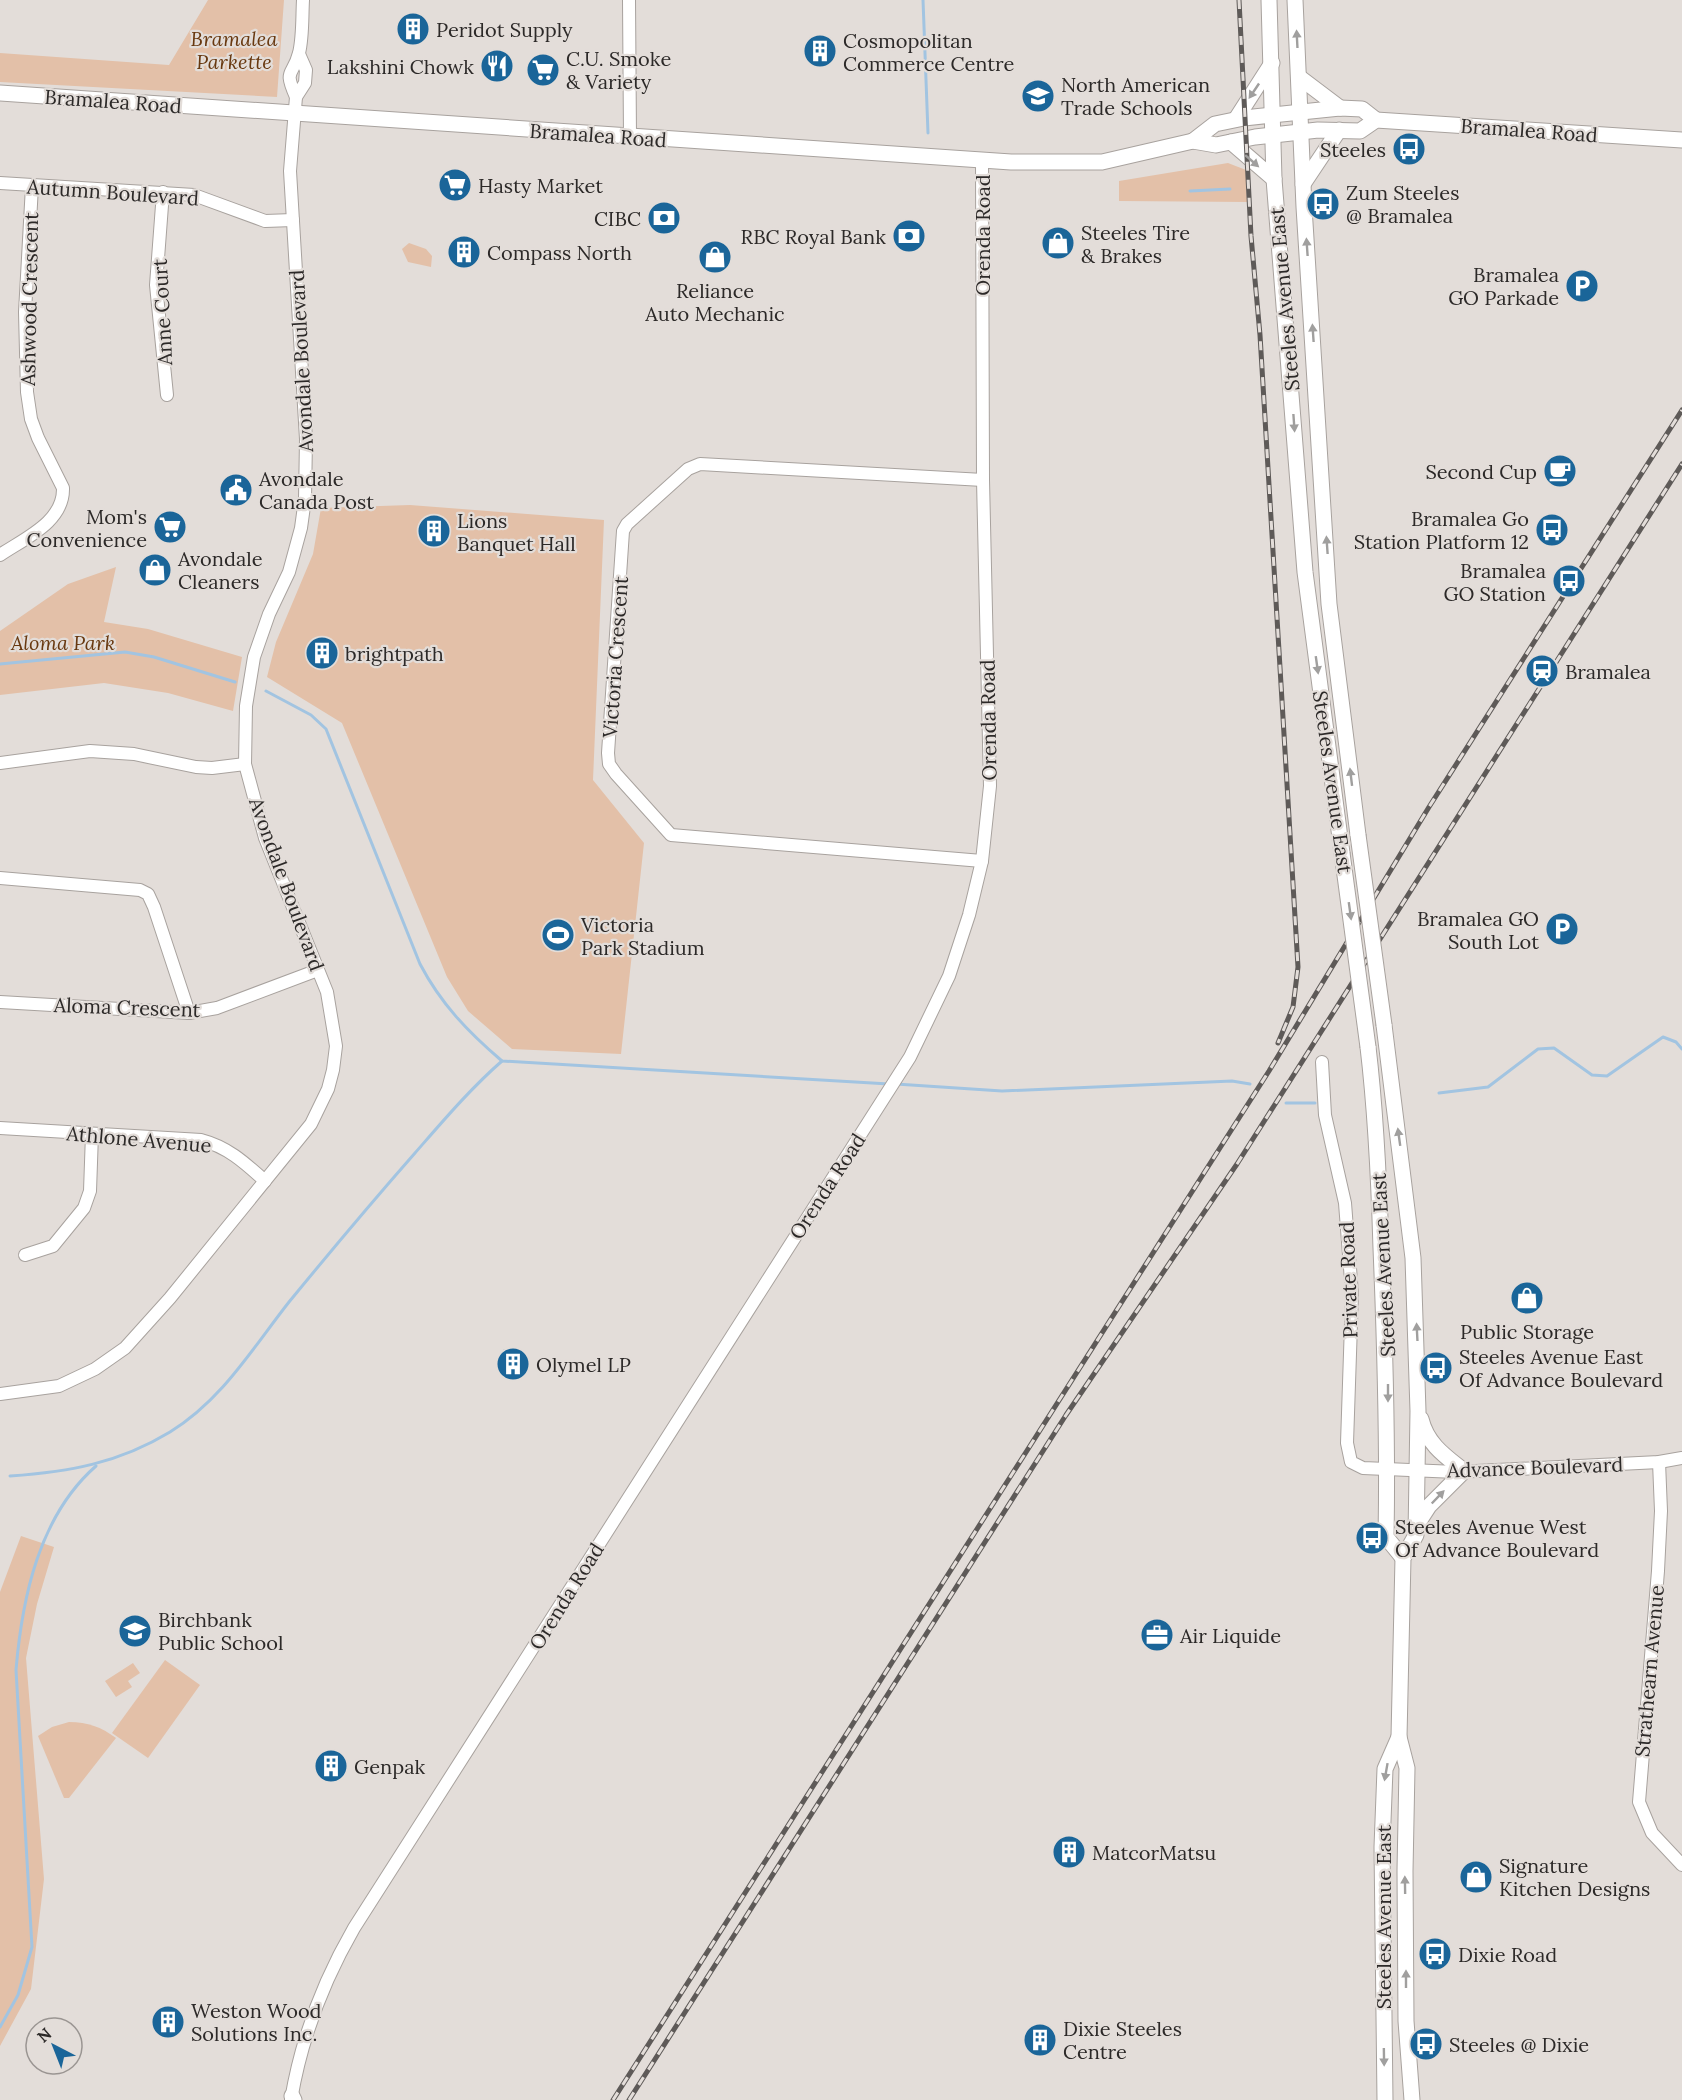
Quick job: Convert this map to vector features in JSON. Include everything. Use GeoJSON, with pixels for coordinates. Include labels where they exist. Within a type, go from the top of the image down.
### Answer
{"type":"FeatureCollection","features":[{"type":"Feature","properties":{"kind":"main road","name":"Steeles Avenue East"},"geometry":{"type":"LineString","coordinates":[[1269,0],[1274,179],[1309,607],[1368,1047],[1377,1145],[1386,1323],[1386,1537],[1403,1558]]}},
{"type":"Feature","properties":{"kind":"main road","name":"Steeles Avenue East"},"geometry":{"type":"LineString","coordinates":[[1295,0],[1303,184],[1329,604],[1413,1258],[1418,1411],[1416,1536],[1403,1558],[1399,1737],[1407,1768],[1405,1871],[1407,2021],[1412,2100]]}},
{"type":"Feature","properties":{"kind":"main road"},"geometry":{"type":"LineString","coordinates":[[1236,119],[1272,63]]}},
{"type":"Feature","properties":{"kind":"main road"},"geometry":{"type":"LineString","coordinates":[[1299,77],[1341,108]]}},
{"type":"Feature","properties":{"kind":"main road","name":"Bramalea Road"},"geometry":{"type":"LineString","coordinates":[[0,93],[982,160],[1102,162],[1193,141],[1216,145],[1301,132],[1360,131],[1376,120]]}},
{"type":"Feature","properties":{"kind":"main road","name":"Bramalea Road"},"geometry":{"type":"LineString","coordinates":[[1193,141],[1215,124],[1236,119],[1341,108],[1362,109],[1376,120],[1682,140]]}},
{"type":"Feature","properties":{"kind":"main road"},"geometry":{"type":"LineString","coordinates":[[1303,184],[1339,130]]}},
{"type":"Feature","properties":{"kind":"main road"},"geometry":{"type":"LineString","coordinates":[[1231,142],[1274,179]]}},
{"type":"Feature","properties":{"kind":"main road"},"geometry":{"type":"LineString","coordinates":[[1309,607],[1329,604]]}},
{"type":"Feature","properties":{"kind":"main road"},"geometry":{"type":"LineString","coordinates":[[1416,1526],[1429,1506],[1464,1471],[1439,1452],[1425,1433],[1418,1411]]}},
{"type":"Feature","properties":{"kind":"main road","name":"Steeles Avenue East"},"geometry":{"type":"LineString","coordinates":[[1385,2100],[1382,1847],[1384,1789],[1385,1769],[1399,1737]]}},
{"type":"Feature","properties":{"kind":"street","name":"Avondale Boulevard"},"geometry":{"type":"LineString","coordinates":[[0,1394],[59,1386],[95,1369],[125,1348],[170,1298],[311,1124],[328,1089],[333,1070],[336,1046],[327,992],[265,837],[245,764],[247,698],[254,657],[272,608],[289,572],[301,528],[305,500],[306,439],[290,171],[296,97],[289,82],[290,69],[299,54],[303,0]]}},
{"type":"Feature","properties":{"kind":"street"},"geometry":{"type":"LineString","coordinates":[[629,0],[630,136]]}},
{"type":"Feature","properties":{"kind":"street","name":"Orenda Road"},"geometry":{"type":"LineString","coordinates":[[293,2099],[297,2068],[315,2013],[354,1928],[900,1071],[950,976],[969,915],[982,861],[990,786],[983,480],[982,160]]}},
{"type":"Feature","properties":{"kind":"street","name":"Autumn Boulevard"},"geometry":{"type":"LineString","coordinates":[[0,183],[194,195],[265,221],[293,220]]}},
{"type":"Feature","properties":{"kind":"street","name":"Ashwood Crescent"},"geometry":{"type":"LineString","coordinates":[[0,555],[51,520],[63,497],[61,484],[31,419],[27,392],[25,312],[32,186]]}},
{"type":"Feature","properties":{"kind":"street","name":"Anne Court"},"geometry":{"type":"LineString","coordinates":[[163,192],[156,285],[167,395]]}},
{"type":"Feature","properties":{"kind":"street","name":"Victoria Crescent"},"geometry":{"type":"LineString","coordinates":[[982,861],[671,835],[616,774],[609,764],[608,753],[623,531],[627,524],[688,469],[700,464],[983,480]]}},
{"type":"Feature","properties":{"kind":"street"},"geometry":{"type":"LineString","coordinates":[[0,763],[99,751],[134,754],[196,767],[212,768],[245,764]]}},
{"type":"Feature","properties":{"kind":"street"},"geometry":{"type":"LineString","coordinates":[[0,878],[140,890],[148,894],[189,1013]]}},
{"type":"Feature","properties":{"kind":"street","name":"Aloma Crescent"},"geometry":{"type":"LineString","coordinates":[[0,1002],[189,1013],[217,1008],[318,970]]}},
{"type":"Feature","properties":{"kind":"street","name":"Private Road"},"geometry":{"type":"LineString","coordinates":[[1322,1062],[1325,1115],[1345,1203],[1352,1294],[1348,1458],[1363,1468],[1387,1469]]}},
{"type":"Feature","properties":{"kind":"street","name":"Athlone Avenue"},"geometry":{"type":"LineString","coordinates":[[0,1128],[201,1140],[219,1144],[265,1181]]}},
{"type":"Feature","properties":{"kind":"street"},"geometry":{"type":"LineString","coordinates":[[25,1255],[53,1246],[84,1208],[90,1191],[92,1134]]}},
{"type":"Feature","properties":{"kind":"street","name":"Advance Boulevard"},"geometry":{"type":"LineString","coordinates":[[1387,1469],[1464,1471],[1659,1462],[1682,1458]]}},
{"type":"Feature","properties":{"kind":"street","name":"Strathearn Avenue"},"geometry":{"type":"LineString","coordinates":[[1659,1462],[1661,1511],[1639,1802],[1652,1833],[1682,1865]]}},
{"type":"Feature","properties":{"kind":"green space","name":"Bramalea Parkette"},"geometry":{"type":"Polygon","coordinates":[[[208,0],[284,0],[277,97],[0,82],[0,53],[169,65],[208,0]]]}},
{"type":"Feature","properties":{"kind":"green space"},"geometry":{"type":"Polygon","coordinates":[[[1228,163],[1246,170],[1247,202],[1119,201],[1119,181],[1228,163]]]}},
{"type":"Feature","properties":{"kind":"green space"},"geometry":{"type":"Polygon","coordinates":[[[409,243],[426,249],[432,256],[431,267],[408,262],[402,249],[409,243]]]}},
{"type":"Feature","properties":{"kind":"green space"},"geometry":{"type":"Polygon","coordinates":[[[410,505],[604,520],[593,780],[644,843],[621,1054],[512,1049],[468,1011],[447,977],[342,723],[267,677],[276,642],[313,554],[321,508],[410,505]]]}},
{"type":"Feature","properties":{"kind":"green space","name":"Aloma Park"},"geometry":{"type":"Polygon","coordinates":[[[116,567],[104,622],[148,629],[242,657],[233,711],[168,693],[104,683],[0,695],[0,631],[68,584],[116,567]]]}},
{"type":"Feature","properties":{"kind":"green space"},"geometry":{"type":"Polygon","coordinates":[[[21,1536],[54,1547],[37,1604],[26,1658],[44,1879],[31,1989],[0,2046],[0,1592],[21,1536]]]}},
{"type":"Feature","properties":{"kind":"green space"},"geometry":{"type":"Polygon","coordinates":[[[165,1660],[200,1685],[148,1758],[112,1733],[165,1660]]]}},
{"type":"Feature","properties":{"kind":"green space"},"geometry":{"type":"Polygon","coordinates":[[[133,1663],[140,1673],[128,1681],[132,1687],[116,1697],[105,1681],[133,1663]]]}},
{"type":"Feature","properties":{"kind":"green space"},"geometry":{"type":"Polygon","coordinates":[[[69,1722],[94,1726],[116,1738],[69,1798],[64,1798],[38,1736],[52,1727],[69,1722]]]}},
{"type":"Feature","properties":{"kind":"waterway"},"geometry":{"type":"LineString","coordinates":[[923,0],[928,133]]}},
{"type":"Feature","properties":{"kind":"waterway"},"geometry":{"type":"LineString","coordinates":[[1190,191],[1230,189]]}},
{"type":"Feature","properties":{"kind":"waterway"},"geometry":{"type":"LineString","coordinates":[[0,664],[125,652],[154,657],[235,682]]}},
{"type":"Feature","properties":{"kind":"waterway"},"geometry":{"type":"LineString","coordinates":[[266,691],[311,715],[326,729],[420,964],[456,1017],[502,1061],[889,1084]]}},
{"type":"Feature","properties":{"kind":"waterway"},"geometry":{"type":"LineString","coordinates":[[1439,1093],[1488,1087],[1538,1049],[1554,1048],[1592,1075],[1607,1076],[1663,1037],[1676,1042],[1682,1049]]}},
{"type":"Feature","properties":{"kind":"waterway"},"geometry":{"type":"LineString","coordinates":[[10,1476],[53,1472],[113,1458],[151,1443],[189,1419],[235,1373],[304,1283],[436,1129],[502,1061]]}},
{"type":"Feature","properties":{"kind":"waterway"},"geometry":{"type":"LineString","coordinates":[[896,1084],[1002,1091],[1232,1081],[1250,1084]]}},
{"type":"Feature","properties":{"kind":"waterway"},"geometry":{"type":"LineString","coordinates":[[1286,1103],[1315,1103]]}},
{"type":"Feature","properties":{"kind":"waterway"},"geometry":{"type":"LineString","coordinates":[[0,2027],[18,1995],[32,1947],[16,1670],[23,1615],[29,1587],[47,1534],[60,1509],[76,1486],[96,1466]]}},
{"type":"Feature","properties":{"kind":"railway"},"geometry":{"type":"LineString","coordinates":[[1239,0],[1251,236],[1260,335],[1298,967],[1293,1007],[1278,1043]]}},
{"type":"Feature","properties":{"kind":"railway"},"geometry":{"type":"LineString","coordinates":[[613,2100],[1269,1071],[1429,807],[1682,410]]}},
{"type":"Feature","properties":{"kind":"railway"},"geometry":{"type":"LineString","coordinates":[[629,2100],[1066,1415],[1237,1164],[1682,464]]}},
{"type":"Feature","properties":{"kind":"place","name":"Peridot Supply"},"geometry":{"type":"Point","coordinates":[413,29]}},
{"type":"Feature","properties":{"kind":"place","name":"Cosmopolitan Commerce Centre"},"geometry":{"type":"Point","coordinates":[820,51]}},
{"type":"Feature","properties":{"kind":"place","name":"Lakshini Chowk"},"geometry":{"type":"Point","coordinates":[497,66]}},
{"type":"Feature","properties":{"kind":"place","name":"C.U. Smoke & Variety"},"geometry":{"type":"Point","coordinates":[543,70]}},
{"type":"Feature","properties":{"kind":"place","name":"North American Trade Schools"},"geometry":{"type":"Point","coordinates":[1038,96]}},
{"type":"Feature","properties":{"kind":"place","name":"Steeles"},"geometry":{"type":"Point","coordinates":[1409,149]}},
{"type":"Feature","properties":{"kind":"place","name":"Hasty Market"},"geometry":{"type":"Point","coordinates":[455,185]}},
{"type":"Feature","properties":{"kind":"place","name":"Zum Steeles @ Bramalea"},"geometry":{"type":"Point","coordinates":[1323,204]}},
{"type":"Feature","properties":{"kind":"place","name":"CIBC"},"geometry":{"type":"Point","coordinates":[664,218]}},
{"type":"Feature","properties":{"kind":"place","name":"RBC Royal Bank"},"geometry":{"type":"Point","coordinates":[909,236]}},
{"type":"Feature","properties":{"kind":"place","name":"Steeles Tire & Brakes"},"geometry":{"type":"Point","coordinates":[1058,243]}},
{"type":"Feature","properties":{"kind":"place","name":"Compass North"},"geometry":{"type":"Point","coordinates":[464,252]}},
{"type":"Feature","properties":{"kind":"place","name":"Reliance Auto Mechanic"},"geometry":{"type":"Point","coordinates":[715,257]}},
{"type":"Feature","properties":{"kind":"place","name":"Bramalea GO Parkade"},"geometry":{"type":"Point","coordinates":[1582,286]}},
{"type":"Feature","properties":{"kind":"place","name":"Second Cup"},"geometry":{"type":"Point","coordinates":[1560,471]}},
{"type":"Feature","properties":{"kind":"place","name":"Avondale Canada Post"},"geometry":{"type":"Point","coordinates":[236,490]}},
{"type":"Feature","properties":{"kind":"place","name":"Mom's Convenience"},"geometry":{"type":"Point","coordinates":[170,527]}},
{"type":"Feature","properties":{"kind":"place","name":"Bramalea Go Station Platform 12"},"geometry":{"type":"Point","coordinates":[1552,530]}},
{"type":"Feature","properties":{"kind":"place","name":"Lions Banquet Hall"},"geometry":{"type":"Point","coordinates":[434,531]}},
{"type":"Feature","properties":{"kind":"place","name":"Avondale Cleaners"},"geometry":{"type":"Point","coordinates":[155,570]}},
{"type":"Feature","properties":{"kind":"place","name":"Bramalea GO Station"},"geometry":{"type":"Point","coordinates":[1569,581]}},
{"type":"Feature","properties":{"kind":"place","name":"brightpath"},"geometry":{"type":"Point","coordinates":[322,653]}},
{"type":"Feature","properties":{"kind":"place","name":"Bramalea"},"geometry":{"type":"Point","coordinates":[1542,671]}},
{"type":"Feature","properties":{"kind":"place","name":"Bramalea GO South Lot"},"geometry":{"type":"Point","coordinates":[1562,929]}},
{"type":"Feature","properties":{"kind":"place","name":"Victoria Park Stadium"},"geometry":{"type":"Point","coordinates":[558,935]}},
{"type":"Feature","properties":{"kind":"place","name":"Public Storage"},"geometry":{"type":"Point","coordinates":[1527,1298]}},
{"type":"Feature","properties":{"kind":"place","name":"Olymel LP"},"geometry":{"type":"Point","coordinates":[513,1364]}},
{"type":"Feature","properties":{"kind":"place","name":"Steeles Avenue East Of Advance Boulevard"},"geometry":{"type":"Point","coordinates":[1436,1368]}},
{"type":"Feature","properties":{"kind":"place","name":"Steeles Avenue West Of Advance Boulevard"},"geometry":{"type":"Point","coordinates":[1372,1538]}},
{"type":"Feature","properties":{"kind":"place","name":"Birchbank Public School"},"geometry":{"type":"Point","coordinates":[135,1631]}},
{"type":"Feature","properties":{"kind":"place","name":"Air Liquide"},"geometry":{"type":"Point","coordinates":[1157,1635]}},
{"type":"Feature","properties":{"kind":"place","name":"Genpak"},"geometry":{"type":"Point","coordinates":[331,1766]}},
{"type":"Feature","properties":{"kind":"place","name":"MatcorMatsu"},"geometry":{"type":"Point","coordinates":[1069,1852]}},
{"type":"Feature","properties":{"kind":"place","name":"Signature Kitchen Designs"},"geometry":{"type":"Point","coordinates":[1476,1877]}},
{"type":"Feature","properties":{"kind":"place","name":"Dixie Road"},"geometry":{"type":"Point","coordinates":[1435,1954]}},
{"type":"Feature","properties":{"kind":"place","name":"Weston Wood Solutions Inc."},"geometry":{"type":"Point","coordinates":[168,2022]}},
{"type":"Feature","properties":{"kind":"place","name":"Dixie Steeles Centre"},"geometry":{"type":"Point","coordinates":[1040,2040]}},
{"type":"Feature","properties":{"kind":"place","name":"Steeles @ Dixie"},"geometry":{"type":"Point","coordinates":[1426,2044]}}]}
